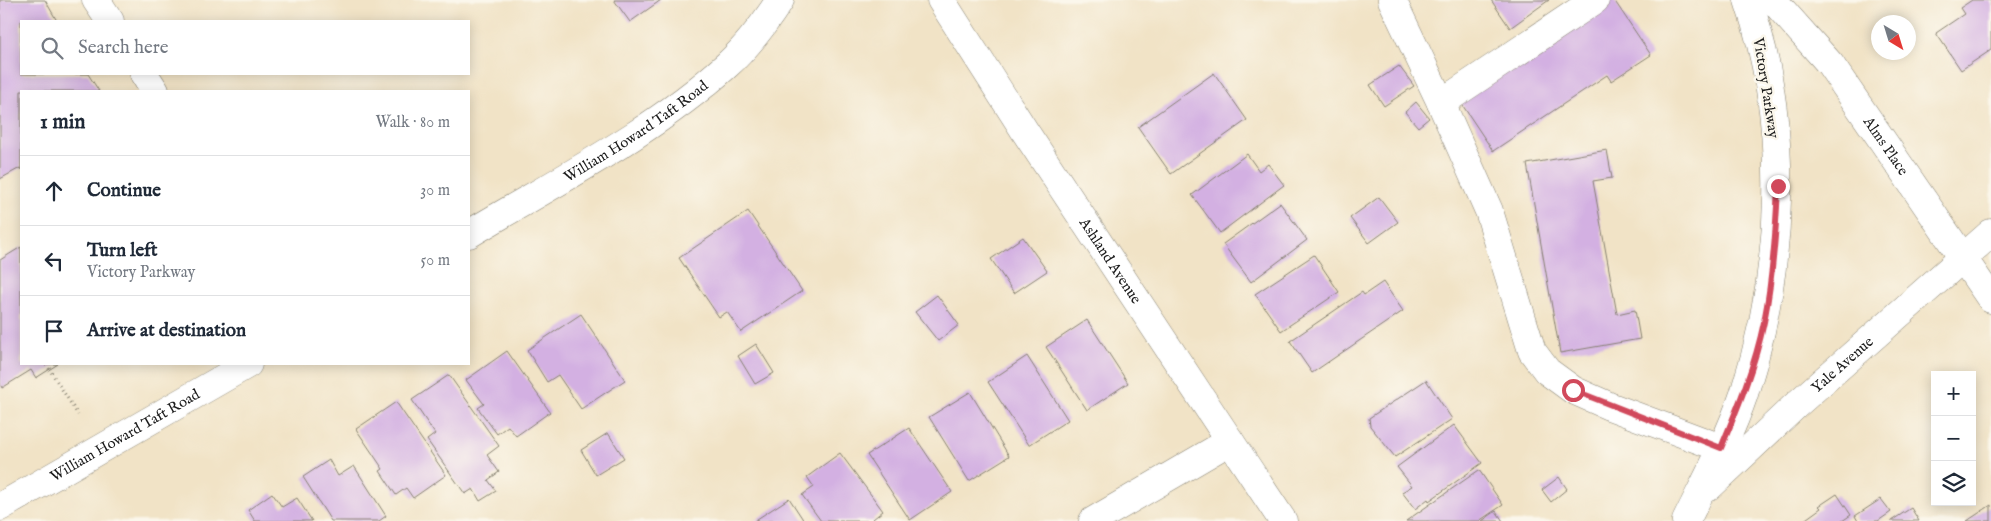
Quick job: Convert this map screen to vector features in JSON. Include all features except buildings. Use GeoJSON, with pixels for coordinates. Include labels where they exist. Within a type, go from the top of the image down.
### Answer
{"type":"FeatureCollection","features":[{"type":"Feature","properties":{"kind":"street"},"geometry":{"type":"LineString","coordinates":[[96,0],[109,20]]}},
{"type":"Feature","properties":{"kind":"street","name":"William Howard Taft Road"},"geometry":{"type":"LineString","coordinates":[[470,233],[633,136],[676,108],[728,64],[763,25],[780,0]]}},
{"type":"Feature","properties":{"kind":"street","name":"Ashland Avenue"},"geometry":{"type":"LineString","coordinates":[[941,0],[1026,133],[1284,521]]}},
{"type":"Feature","properties":{"kind":"street"},"geometry":{"type":"LineString","coordinates":[[1392,0],[1489,211],[1532,351],[1547,371],[1573,390],[1721,448]]}},
{"type":"Feature","properties":{"kind":"street"},"geometry":{"type":"LineString","coordinates":[[1441,103],[1595,0]]}},
{"type":"Feature","properties":{"kind":"street","name":"Victory Parkway"},"geometry":{"type":"LineString","coordinates":[[1692,510],[1743,395],[1764,323],[1775,249],[1778,186],[1773,112],[1757,26],[1748,0]]}},
{"type":"Feature","properties":{"kind":"street","name":"Alms Place"},"geometry":{"type":"LineString","coordinates":[[1773,0],[1830,64],[1991,299]]}},
{"type":"Feature","properties":{"kind":"street"},"geometry":{"type":"LineString","coordinates":[[145,75],[154,90]]}},
{"type":"Feature","properties":{"kind":"street","name":"Yale Avenue"},"geometry":{"type":"LineString","coordinates":[[1692,510],[1795,406],[1991,233]]}},
{"type":"Feature","properties":{"kind":"street","name":"William Howard Taft Road"},"geometry":{"type":"LineString","coordinates":[[0,507],[246,365]]}},
{"type":"Feature","properties":{"kind":"street"},"geometry":{"type":"LineString","coordinates":[[1093,521],[1230,441]]}},
{"type":"Feature","properties":{"kind":"path"},"geometry":{"type":"LineString","coordinates":[[47,365],[78,415]]}},
{"type":"Feature","properties":{"kind":"route"},"geometry":{"type":"LineString","coordinates":[[1573,390],[1609,406],[1721,448],[1743,395],[1764,323],[1775,249],[1778,186]]}}]}
